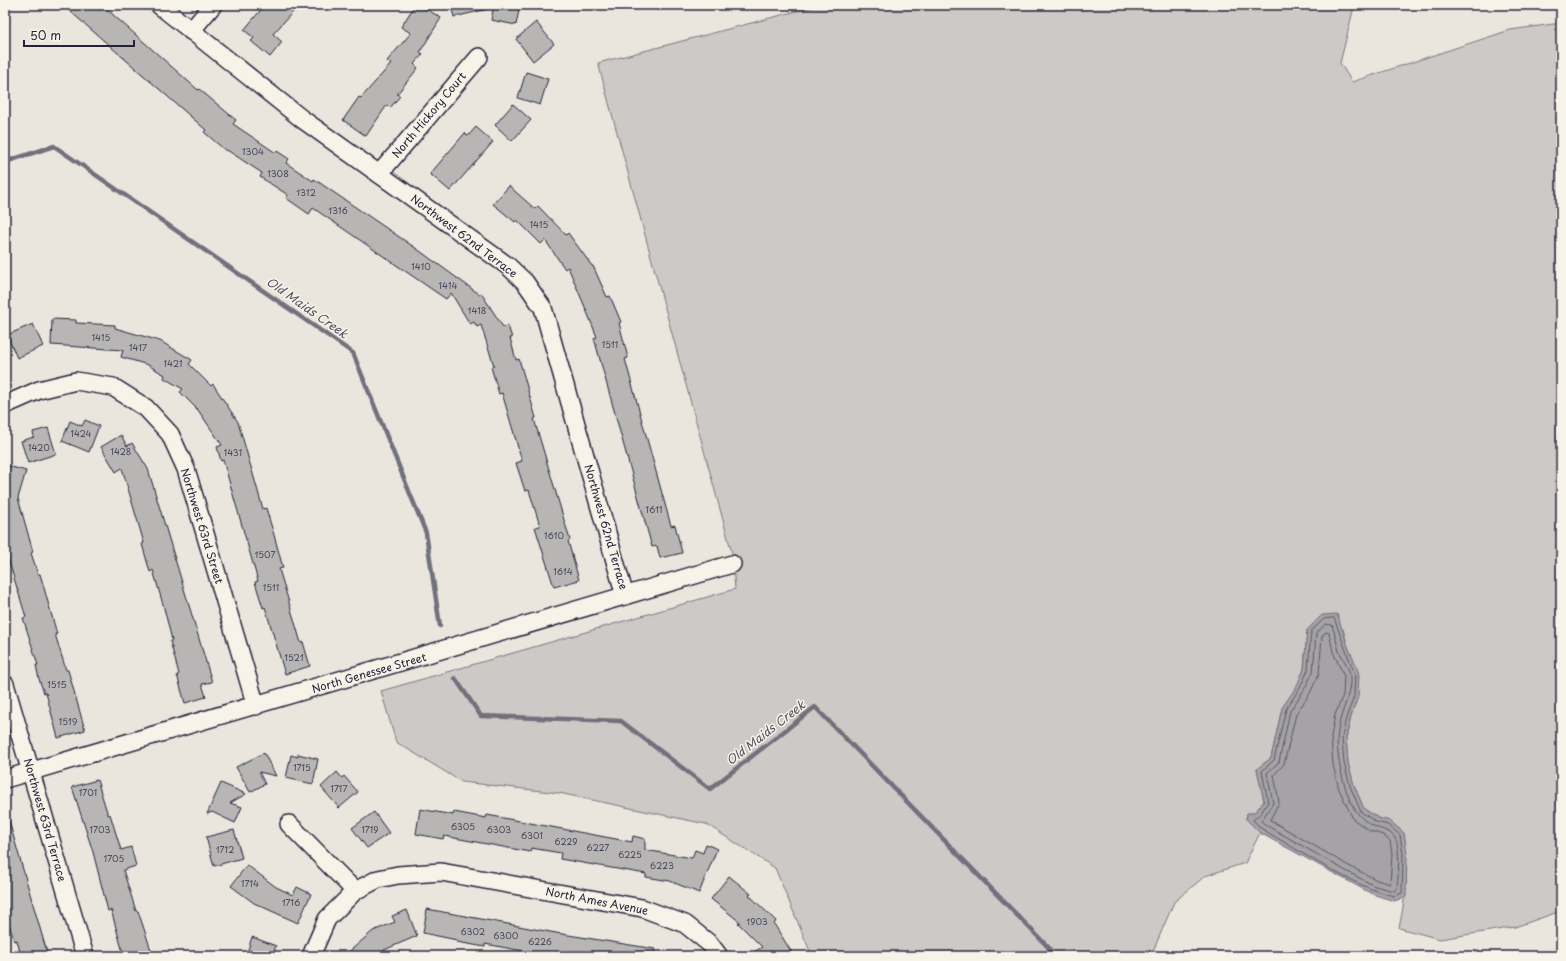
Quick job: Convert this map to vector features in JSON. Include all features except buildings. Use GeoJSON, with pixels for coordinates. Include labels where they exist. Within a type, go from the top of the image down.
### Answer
{"type":"FeatureCollection","features":[{"type":"Feature","properties":{"kind":"street","name":"Northwest 62nd Terrace"},"geometry":{"type":"LineString","coordinates":[[159,5],[302,119],[508,266],[525,282],[544,308],[625,596]]}},
{"type":"Feature","properties":{"kind":"street"},"geometry":{"type":"LineString","coordinates":[[191,31],[213,5]]}},
{"type":"Feature","properties":{"kind":"street","name":"North Hickory Court"},"geometry":{"type":"LineString","coordinates":[[379,174],[479,57]]}},
{"type":"Feature","properties":{"kind":"street","name":"Northwest 63rd Street"},"geometry":{"type":"LineString","coordinates":[[5,405],[39,390],[76,381],[113,387],[146,408],[170,434],[186,469],[256,706]]}},
{"type":"Feature","properties":{"kind":"street","name":"North Genessee Street"},"geometry":{"type":"LineString","coordinates":[[5,779],[32,773],[732,564]]}},
{"type":"Feature","properties":{"kind":"street","name":"Northwest 63rd Terrace"},"geometry":{"type":"LineString","coordinates":[[5,684],[86,956]]}},
{"type":"Feature","properties":{"kind":"street"},"geometry":{"type":"LineString","coordinates":[[288,824],[355,891],[327,919],[311,956]]}},
{"type":"Feature","properties":{"kind":"street","name":"North Ames Avenue"},"geometry":{"type":"LineString","coordinates":[[355,891],[378,879],[398,875],[440,872],[486,880],[642,908],[685,924],[710,944],[719,956]]}},
{"type":"Feature","properties":{"kind":"shaded area"},"geometry":{"type":"Polygon","coordinates":[[[820,5],[1357,5],[1354,7],[1340,63],[1352,82],[1510,30],[1561,23],[1561,911],[1515,927],[1440,939],[1399,928],[1406,881],[1406,845],[1404,833],[1390,821],[1378,818],[1364,809],[1354,785],[1348,763],[1346,738],[1352,714],[1357,667],[1348,647],[1343,629],[1307,630],[1304,669],[1297,686],[1282,708],[1271,758],[1257,769],[1264,801],[1255,812],[1247,814],[1246,819],[1260,833],[1245,863],[1205,876],[1174,902],[1151,956],[812,956],[775,868],[706,824],[559,793],[462,782],[396,742],[381,691],[735,589],[732,553],[598,63],[820,5]]]}},
{"type":"Feature","properties":{"kind":"water"},"geometry":{"type":"Polygon","coordinates":[[[1337,614],[1359,675],[1358,697],[1350,719],[1346,738],[1348,763],[1354,785],[1364,809],[1378,818],[1390,821],[1404,833],[1407,853],[1406,897],[1394,901],[1372,894],[1260,833],[1246,819],[1247,813],[1253,813],[1264,801],[1257,769],[1271,758],[1282,708],[1297,686],[1304,669],[1307,630],[1322,615],[1337,614]]]}},
{"type":"Feature","properties":{"kind":"waterway","name":"Old Maids Creek"},"geometry":{"type":"LineString","coordinates":[[5,162],[54,146],[353,353],[426,533],[440,626]]}},
{"type":"Feature","properties":{"kind":"waterway","name":"Old Maids Creek"},"geometry":{"type":"LineString","coordinates":[[455,678],[481,716],[621,721],[710,789],[815,707],[1050,949],[1044,956]]}}]}
